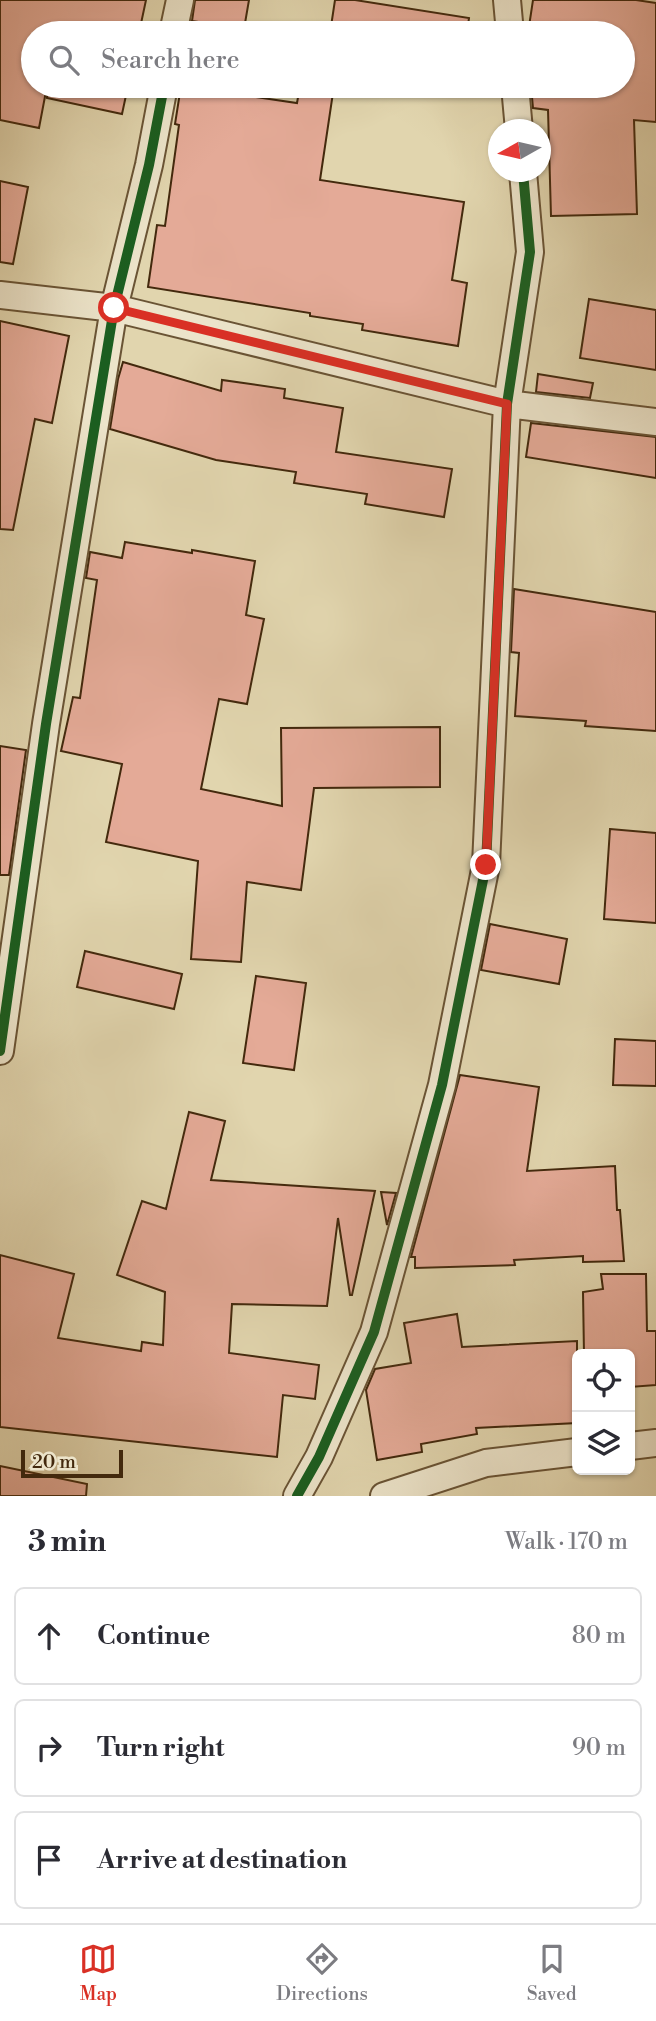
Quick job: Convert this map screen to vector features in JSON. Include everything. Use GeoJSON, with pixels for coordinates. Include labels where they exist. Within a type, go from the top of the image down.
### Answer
{"type":"FeatureCollection","features":[{"type":"Feature","properties":{"kind":"street"},"geometry":{"type":"LineString","coordinates":[[176,21],[180,0]]}},
{"type":"Feature","properties":{"kind":"street"},"geometry":{"type":"LineString","coordinates":[[507,0],[509,21]]}},
{"type":"Feature","properties":{"kind":"street"},"geometry":{"type":"LineString","coordinates":[[0,1051],[46,724],[114,308],[149,165],[162,98]]}},
{"type":"Feature","properties":{"kind":"street"},"geometry":{"type":"LineString","coordinates":[[516,98],[518,119]]}},
{"type":"Feature","properties":{"kind":"street"},"geometry":{"type":"LineString","coordinates":[[297,1496],[319,1457],[374,1332],[442,1085],[486,865],[507,404],[530,252],[524,182]]}},
{"type":"Feature","properties":{"kind":"street"},"geometry":{"type":"LineString","coordinates":[[0,295],[114,308],[507,404],[656,422]]}},
{"type":"Feature","properties":{"kind":"street"},"geometry":{"type":"LineString","coordinates":[[384,1496],[486,1463],[572,1453]]}},
{"type":"Feature","properties":{"kind":"building"},"geometry":{"type":"Polygon","coordinates":[[[0,0],[146,0],[142,21],[21,21],[21,98],[45,98],[39,128],[0,120],[0,0]]]}},
{"type":"Feature","properties":{"kind":"building"},"geometry":{"type":"Polygon","coordinates":[[[195,0],[249,0],[245,21],[192,21],[195,0]]]}},
{"type":"Feature","properties":{"kind":"building"},"geometry":{"type":"Polygon","coordinates":[[[335,0],[355,0],[469,18],[469,21],[332,21],[335,0]]]}},
{"type":"Feature","properties":{"kind":"building"},"geometry":{"type":"Polygon","coordinates":[[[533,0],[636,0],[656,3],[656,122],[634,120],[637,214],[551,216],[551,119],[548,119],[548,110],[533,108],[532,98],[635,98],[635,21],[530,21],[533,0]]]}},
{"type":"Feature","properties":{"kind":"building"},"geometry":{"type":"Polygon","coordinates":[[[47,98],[125,98],[122,114],[47,98]]]}},
{"type":"Feature","properties":{"kind":"building"},"geometry":{"type":"Polygon","coordinates":[[[179,98],[263,98],[297,103],[298,98],[332,98],[320,180],[464,202],[452,280],[467,283],[458,346],[362,330],[363,324],[310,316],[310,313],[148,287],[157,225],[165,226],[179,125],[175,124],[179,98]]]}},
{"type":"Feature","properties":{"kind":"building"},"geometry":{"type":"Polygon","coordinates":[[[0,181],[28,187],[13,264],[0,262],[0,181]]]}},
{"type":"Feature","properties":{"kind":"building"},"geometry":{"type":"Polygon","coordinates":[[[589,299],[656,310],[656,370],[580,358],[589,299]]]}},
{"type":"Feature","properties":{"kind":"building"},"geometry":{"type":"Polygon","coordinates":[[[0,321],[69,336],[52,423],[35,419],[13,530],[0,529],[0,321]]]}},
{"type":"Feature","properties":{"kind":"building"},"geometry":{"type":"Polygon","coordinates":[[[123,362],[221,391],[222,380],[285,389],[284,398],[343,408],[336,452],[452,469],[444,517],[365,504],[367,494],[294,483],[296,472],[216,460],[110,429],[123,362]]]}},
{"type":"Feature","properties":{"kind":"building"},"geometry":{"type":"Polygon","coordinates":[[[538,374],[593,383],[590,398],[536,392],[538,374]]]}},
{"type":"Feature","properties":{"kind":"building"},"geometry":{"type":"Polygon","coordinates":[[[531,423],[656,437],[656,478],[526,457],[531,423]]]}},
{"type":"Feature","properties":{"kind":"building"},"geometry":{"type":"Polygon","coordinates":[[[125,542],[255,561],[246,615],[264,619],[247,704],[219,699],[201,789],[282,806],[281,728],[440,727],[440,787],[314,788],[301,890],[247,882],[241,962],[191,959],[198,861],[106,842],[122,764],[61,751],[73,697],[80,698],[97,580],[86,578],[90,552],[122,558],[125,542]]]}},
{"type":"Feature","properties":{"kind":"building"},"geometry":{"type":"Polygon","coordinates":[[[514,589],[656,612],[656,731],[585,726],[586,721],[515,716],[519,653],[511,652],[514,589]]]}},
{"type":"Feature","properties":{"kind":"building"},"geometry":{"type":"Polygon","coordinates":[[[0,746],[26,750],[9,875],[0,875],[0,746]]]}},
{"type":"Feature","properties":{"kind":"building"},"geometry":{"type":"Polygon","coordinates":[[[610,829],[656,833],[656,923],[604,919],[610,829]]]}},
{"type":"Feature","properties":{"kind":"building"},"geometry":{"type":"Polygon","coordinates":[[[490,924],[567,939],[559,984],[481,970],[490,924]]]}},
{"type":"Feature","properties":{"kind":"building"},"geometry":{"type":"Polygon","coordinates":[[[85,951],[182,974],[174,1009],[77,987],[85,951]]]}},
{"type":"Feature","properties":{"kind":"building"},"geometry":{"type":"Polygon","coordinates":[[[256,976],[306,983],[294,1070],[243,1063],[256,976]]]}},
{"type":"Feature","properties":{"kind":"building"},"geometry":{"type":"Polygon","coordinates":[[[615,1039],[656,1041],[656,1086],[613,1085],[615,1039]]]}},
{"type":"Feature","properties":{"kind":"building"},"geometry":{"type":"Polygon","coordinates":[[[460,1075],[539,1087],[527,1171],[615,1166],[617,1210],[620,1210],[624,1261],[583,1262],[583,1256],[514,1260],[515,1265],[415,1268],[415,1257],[411,1257],[460,1075]]]}},
{"type":"Feature","properties":{"kind":"building"},"geometry":{"type":"Polygon","coordinates":[[[189,1112],[225,1121],[211,1180],[375,1191],[352,1295],[338,1218],[327,1306],[232,1304],[229,1353],[319,1365],[315,1399],[283,1395],[277,1457],[0,1427],[0,1255],[74,1274],[58,1338],[141,1351],[142,1342],[163,1345],[165,1292],[117,1275],[142,1201],[166,1209],[189,1112]]]}},
{"type":"Feature","properties":{"kind":"building"},"geometry":{"type":"Polygon","coordinates":[[[381,1192],[396,1193],[387,1225],[381,1192]]]}},
{"type":"Feature","properties":{"kind":"building"},"geometry":{"type":"Polygon","coordinates":[[[601,1274],[646,1274],[647,1331],[656,1331],[656,1385],[635,1387],[635,1349],[584,1349],[583,1292],[603,1289],[601,1274]]]}},
{"type":"Feature","properties":{"kind":"building"},"geometry":{"type":"Polygon","coordinates":[[[457,1314],[462,1347],[577,1341],[577,1349],[572,1349],[572,1423],[476,1428],[477,1434],[421,1444],[422,1452],[377,1460],[366,1390],[375,1369],[411,1363],[404,1323],[457,1314]]]}},
{"type":"Feature","properties":{"kind":"building"},"geometry":{"type":"Polygon","coordinates":[[[0,1466],[87,1484],[86,1496],[0,1496],[0,1466]]]}},
{"type":"Feature","properties":{"kind":"cycle path"},"geometry":{"type":"LineString","coordinates":[[0,1051],[46,724],[114,308],[149,165],[162,98]]}},
{"type":"Feature","properties":{"kind":"cycle path"},"geometry":{"type":"LineString","coordinates":[[297,1496],[319,1457],[374,1332],[442,1085],[486,865],[507,404],[530,252],[524,182]]}},
{"type":"Feature","properties":{"kind":"route"},"geometry":{"type":"LineString","coordinates":[[114,308],[507,404],[486,865]]}}]}
